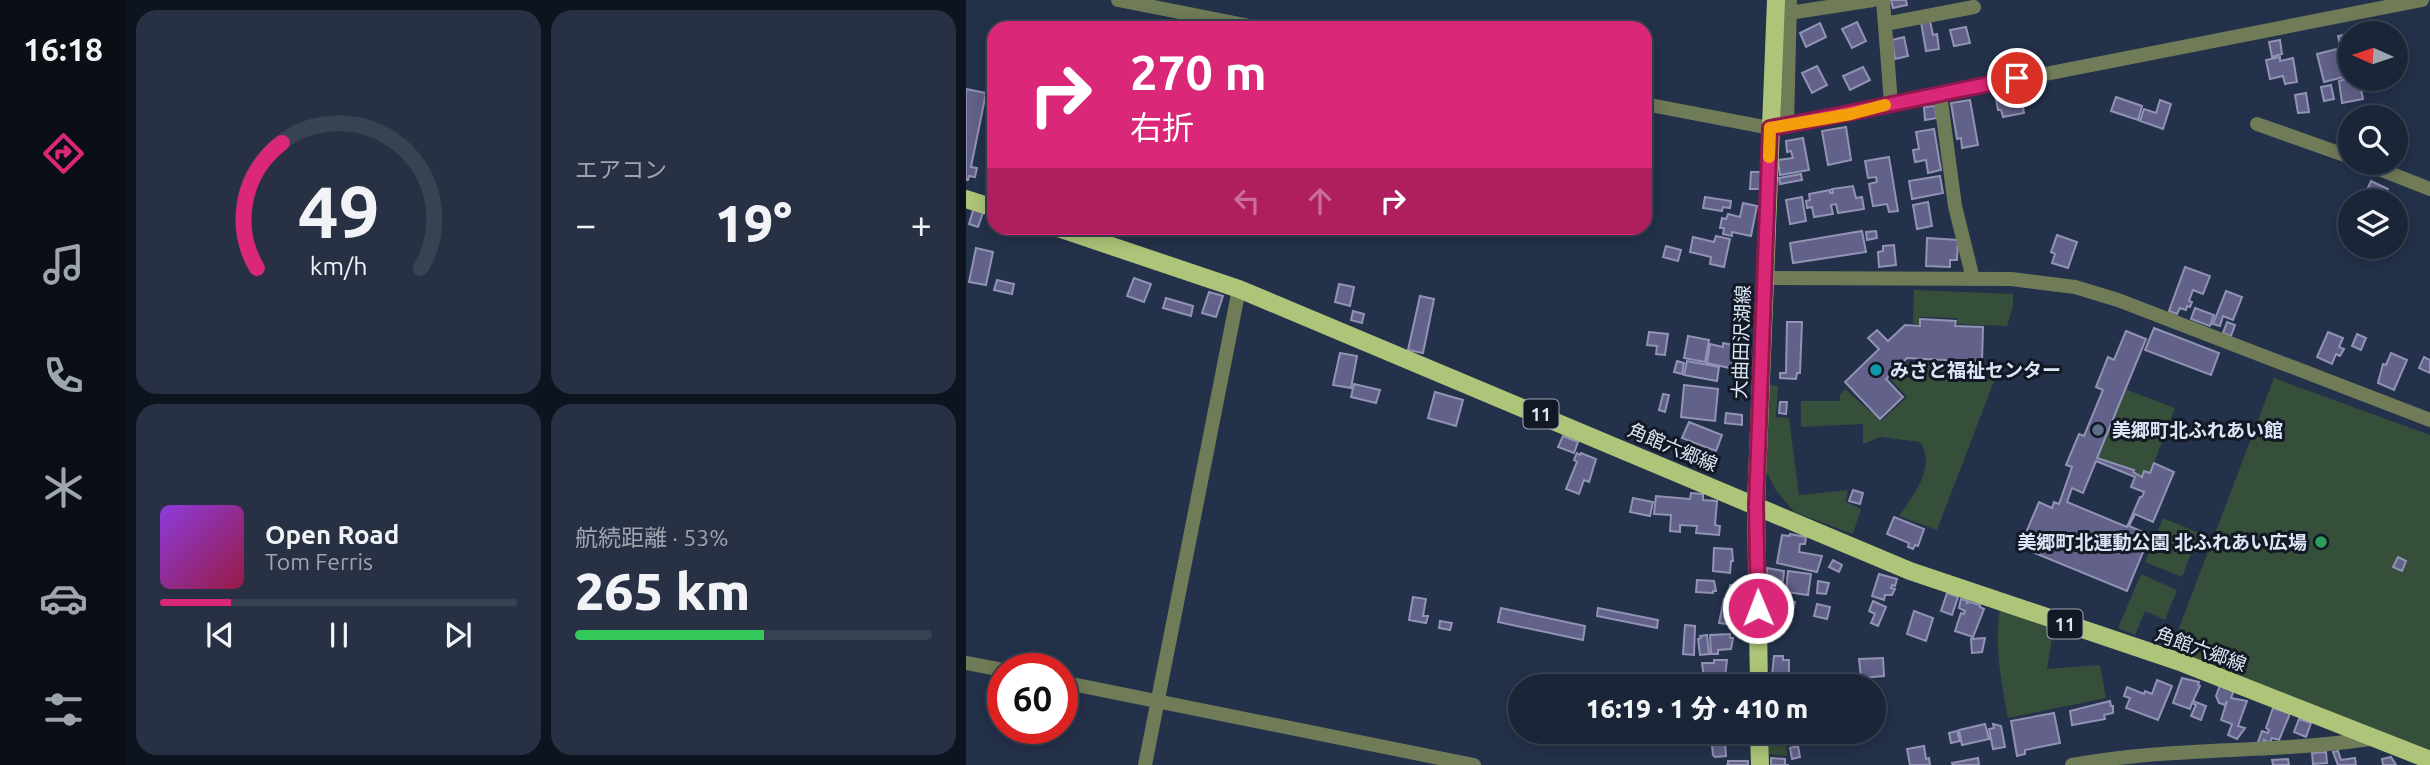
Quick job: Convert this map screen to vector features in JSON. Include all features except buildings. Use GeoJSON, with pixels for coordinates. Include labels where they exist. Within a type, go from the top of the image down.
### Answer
{"type":"FeatureCollection","features":[{"type":"Feature","properties":{"kind":"main road","name":"大曲田沢湖線"},"geometry":{"type":"LineString","coordinates":[[1759,674],[1756,505],[1765,278],[1778,127],[1776,0]]}},
{"type":"Feature","properties":{"kind":"main road"},"geometry":{"type":"LineString","coordinates":[[966,199],[987,206]]}},
{"type":"Feature","properties":{"kind":"main road","name":"角館六郷線"},"geometry":{"type":"LineString","coordinates":[[1079,235],[1240,289],[1910,571],[2183,663],[2430,760]]}},
{"type":"Feature","properties":{"kind":"main road"},"geometry":{"type":"LineString","coordinates":[[1759,744],[1760,765]]}},
{"type":"Feature","properties":{"kind":"street"},"geometry":{"type":"LineString","coordinates":[[1118,0],[1224,21]]}},
{"type":"Feature","properties":{"kind":"street"},"geometry":{"type":"LineString","coordinates":[[1778,127],[1789,6],[1873,0]]}},
{"type":"Feature","properties":{"kind":"street"},"geometry":{"type":"LineString","coordinates":[[1883,0],[1891,103]]}},
{"type":"Feature","properties":{"kind":"street"},"geometry":{"type":"LineString","coordinates":[[1652,105],[1778,127],[2422,0]]}},
{"type":"Feature","properties":{"kind":"street"},"geometry":{"type":"LineString","coordinates":[[1885,24],[1974,7]]}},
{"type":"Feature","properties":{"kind":"street"},"geometry":{"type":"LineString","coordinates":[[1940,94],[1955,206],[1973,279]]}},
{"type":"Feature","properties":{"kind":"street"},"geometry":{"type":"LineString","coordinates":[[2257,124],[2338,153]]}},
{"type":"Feature","properties":{"kind":"street"},"geometry":{"type":"LineString","coordinates":[[2394,175],[2430,189]]}},
{"type":"Feature","properties":{"kind":"street"},"geometry":{"type":"LineString","coordinates":[[1765,278],[2011,279],[2075,286],[2430,420]]}},
{"type":"Feature","properties":{"kind":"street"},"geometry":{"type":"LineString","coordinates":[[1144,765],[1240,289]]}},
{"type":"Feature","properties":{"kind":"street"},"geometry":{"type":"LineString","coordinates":[[966,663],[987,667]]}},
{"type":"Feature","properties":{"kind":"street"},"geometry":{"type":"LineString","coordinates":[[1078,685],[1474,765]]}},
{"type":"Feature","properties":{"kind":"street"},"geometry":{"type":"LineString","coordinates":[[2072,765],[2102,759],[2342,744],[2376,738]]}},
{"type":"Feature","properties":{"kind":"green space"},"geometry":{"type":"Polygon","coordinates":[[[1914,290],[2013,294],[2013,306],[2007,326],[1958,324],[1957,318],[1919,317],[1919,324],[1913,323],[1914,290]]]}},
{"type":"Feature","properties":{"kind":"green space"},"geometry":{"type":"Polygon","coordinates":[[[1908,362],[1981,365],[1998,371],[1937,530],[1899,516],[1925,471],[1925,451],[1920,442],[1880,437],[1863,444],[1863,424],[1801,427],[1801,401],[1840,401],[1840,395],[1845,389],[1881,421],[1907,397],[1891,380],[1908,362]]]}},
{"type":"Feature","properties":{"kind":"green space","name":"美郷町北運動公園 北ふれあい広場"},"geometry":{"type":"Polygon","coordinates":[[[2274,378],[2430,435],[2430,751],[2171,649],[2274,378]]]}},
{"type":"Feature","properties":{"kind":"green space"},"geometry":{"type":"Polygon","coordinates":[[[1768,385],[1778,386],[1776,417],[1789,418],[1799,495],[1848,490],[1846,502],[1861,509],[1853,534],[1794,512],[1775,489],[1765,469],[1768,385]]]}},
{"type":"Feature","properties":{"kind":"green space"},"geometry":{"type":"Polygon","coordinates":[[[2125,389],[2175,408],[2150,473],[2144,471],[2142,477],[2133,470],[2097,458],[2125,389]]]}},
{"type":"Feature","properties":{"kind":"green space"},"geometry":{"type":"Polygon","coordinates":[[[2163,518],[2199,533],[2182,577],[2145,562],[2163,518]]]}},
{"type":"Feature","properties":{"kind":"green space"},"geometry":{"type":"Polygon","coordinates":[[[2141,574],[2177,590],[2165,620],[2145,611],[2135,635],[2118,628],[2141,574]]]}},
{"type":"Feature","properties":{"kind":"green space"},"geometry":{"type":"Polygon","coordinates":[[[2000,608],[2054,626],[2047,669],[2100,665],[2106,698],[2008,718],[1998,649],[2000,608]]]}},
{"type":"Feature","properties":{"kind":"green space"},"geometry":{"type":"Polygon","coordinates":[[[1768,744],[1799,744],[1786,746],[1787,756],[1768,754],[1768,744]]]}},
{"type":"Feature","properties":{"kind":"slow traffic"},"geometry":{"type":"LineString","coordinates":[[1769,157],[1770,128],[1851,114],[1885,105]]}},
{"type":"Feature","properties":{"kind":"place","name":"みさと福祉センター"},"geometry":{"type":"Point","coordinates":[1876,370]}},
{"type":"Feature","properties":{"kind":"place","name":"美郷町北ふれあい館"},"geometry":{"type":"Point","coordinates":[2098,430]}},
{"type":"Feature","properties":{"kind":"place","name":"美郷町北運動公園 北ふれあい広場"},"geometry":{"type":"Point","coordinates":[2321,542]}},
{"type":"Feature","properties":{"kind":"route"},"geometry":{"type":"LineString","coordinates":[[1758,608],[1756,505],[1770,128],[1851,114],[1891,103],[2017,78]]}}]}
